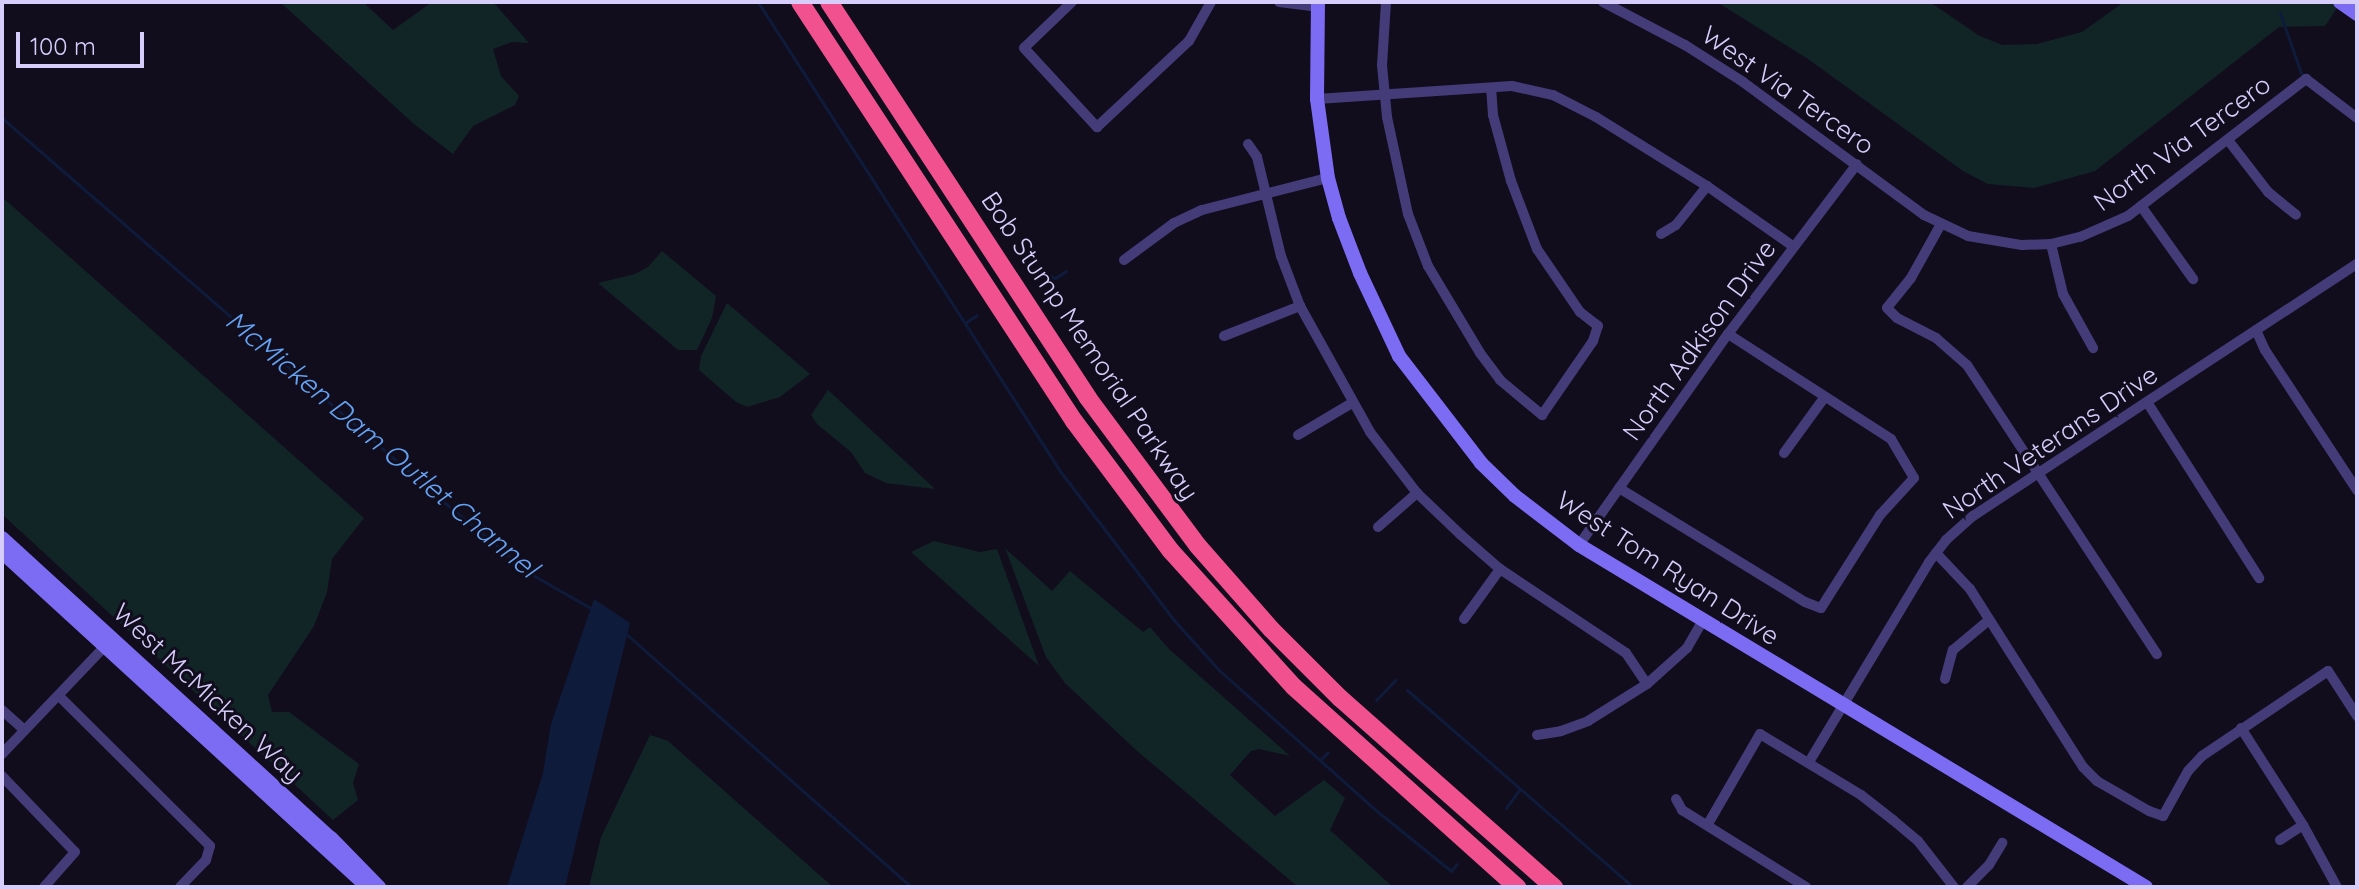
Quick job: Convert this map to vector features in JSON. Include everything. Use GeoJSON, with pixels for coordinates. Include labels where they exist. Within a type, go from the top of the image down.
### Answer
{"type":"FeatureCollection","features":[{"type":"Feature","properties":{"kind":"highway","name":"Bob Stump Memorial Parkway"},"geometry":{"type":"LineString","coordinates":[[800,2],[1074,421],[1171,551],[1301,695],[1517,887]]}},
{"type":"Feature","properties":{"kind":"highway","name":"Bob Stump Memorial Parkway"},"geometry":{"type":"LineString","coordinates":[[829,2],[1094,408],[1198,546],[1271,629],[1340,698],[1554,887]]}},
{"type":"Feature","properties":{"kind":"street"},"geometry":{"type":"LineString","coordinates":[[1072,2],[1024,48],[1097,127],[1189,41],[1211,2]]}},
{"type":"Feature","properties":{"kind":"street"},"geometry":{"type":"LineString","coordinates":[[1279,2],[1318,4]]}},
{"type":"Feature","properties":{"kind":"street"},"geometry":{"type":"LineString","coordinates":[[1386,2],[1382,65],[1385,95],[1408,214],[1428,266],[1486,362],[1500,380],[1542,415],[1593,341],[1598,326],[1580,312],[1537,249],[1511,181],[1493,115],[1491,88]]}},
{"type":"Feature","properties":{"kind":"street","name":"West Via Tercero"},"geometry":{"type":"LineString","coordinates":[[1603,2],[1685,45],[1743,82],[1941,224]]}},
{"type":"Feature","properties":{"kind":"street"},"geometry":{"type":"LineString","coordinates":[[2340,2],[2357,14]]}},
{"type":"Feature","properties":{"kind":"street","name":"West Tom Ryan Drive"},"geometry":{"type":"LineString","coordinates":[[1318,4],[1317,99],[1328,178],[1360,273],[1399,356],[1481,463],[1515,496],[1579,545],[2146,887]]}},
{"type":"Feature","properties":{"kind":"street","name":"North Via Tercero"},"geometry":{"type":"LineString","coordinates":[[1941,224],[1968,236],[2022,245],[2051,244],[2104,229],[2141,206],[2306,79],[2357,118]]}},
{"type":"Feature","properties":{"kind":"street"},"geometry":{"type":"LineString","coordinates":[[1317,99],[1512,86],[1553,95],[1596,117],[1707,186],[1794,247]]}},
{"type":"Feature","properties":{"kind":"street"},"geometry":{"type":"LineString","coordinates":[[2228,140],[2268,192],[2296,215]]}},
{"type":"Feature","properties":{"kind":"street"},"geometry":{"type":"LineString","coordinates":[[1248,144],[1257,157],[1281,256],[1300,306],[1352,403],[1417,493],[1500,569],[1626,653],[1647,684]]}},
{"type":"Feature","properties":{"kind":"street","name":"North Adkison Drive"},"geometry":{"type":"LineString","coordinates":[[1579,545],[1728,334],[1857,164]]}},
{"type":"Feature","properties":{"kind":"street"},"geometry":{"type":"LineString","coordinates":[[1124,260],[1174,223],[1202,210],[1328,178]]}},
{"type":"Feature","properties":{"kind":"street"},"geometry":{"type":"LineString","coordinates":[[1661,234],[1676,225],[1707,186]]}},
{"type":"Feature","properties":{"kind":"street"},"geometry":{"type":"LineString","coordinates":[[2141,206],[2193,279]]}},
{"type":"Feature","properties":{"kind":"street"},"geometry":{"type":"LineString","coordinates":[[1941,224],[1911,278],[1887,308],[1897,318],[1936,338],[1967,365],[2157,654]]}},
{"type":"Feature","properties":{"kind":"street"},"geometry":{"type":"LineString","coordinates":[[2051,244],[2063,294],[2093,348]]}},
{"type":"Feature","properties":{"kind":"street","name":"North Veterans Drive"},"geometry":{"type":"LineString","coordinates":[[1809,762],[1936,553],[1973,516],[2357,264]]}},
{"type":"Feature","properties":{"kind":"street"},"geometry":{"type":"LineString","coordinates":[[1224,336],[1300,306]]}},
{"type":"Feature","properties":{"kind":"street"},"geometry":{"type":"LineString","coordinates":[[2256,330],[2265,350],[2357,490]]}},
{"type":"Feature","properties":{"kind":"street"},"geometry":{"type":"LineString","coordinates":[[1619,488],[1805,602],[1821,608],[1880,515],[1914,478],[1891,439],[1728,334]]}},
{"type":"Feature","properties":{"kind":"street"},"geometry":{"type":"LineString","coordinates":[[1784,453],[1824,398]]}},
{"type":"Feature","properties":{"kind":"street"},"geometry":{"type":"LineString","coordinates":[[2147,402],[2259,578]]}},
{"type":"Feature","properties":{"kind":"street"},"geometry":{"type":"LineString","coordinates":[[1298,435],[1352,403]]}},
{"type":"Feature","properties":{"kind":"street"},"geometry":{"type":"LineString","coordinates":[[1378,527],[1417,493]]}},
{"type":"Feature","properties":{"kind":"street","name":"West McMicken Way"},"geometry":{"type":"LineString","coordinates":[[2,538],[108,643],[367,887]]}},
{"type":"Feature","properties":{"kind":"street","name":"West McMicken Way"},"geometry":{"type":"LineString","coordinates":[[2,552],[331,838],[379,887]]}},
{"type":"Feature","properties":{"kind":"street"},"geometry":{"type":"LineString","coordinates":[[1936,553],[1955,569],[2083,767],[2097,781],[2163,816],[2188,771],[2202,756],[2328,671],[2357,716]]}},
{"type":"Feature","properties":{"kind":"street"},"geometry":{"type":"LineString","coordinates":[[1464,619],[1500,569]]}},
{"type":"Feature","properties":{"kind":"street"},"geometry":{"type":"LineString","coordinates":[[1537,735],[1561,731],[1588,721],[1647,684],[1687,648],[1703,620]]}},
{"type":"Feature","properties":{"kind":"street"},"geometry":{"type":"LineString","coordinates":[[1945,679],[1953,650],[1989,620]]}},
{"type":"Feature","properties":{"kind":"street"},"geometry":{"type":"LineString","coordinates":[[2,754],[108,643]]}},
{"type":"Feature","properties":{"kind":"street"},"geometry":{"type":"LineString","coordinates":[[59,696],[206,842],[210,854],[180,887]]}},
{"type":"Feature","properties":{"kind":"street"},"geometry":{"type":"LineString","coordinates":[[2,710],[24,730]]}},
{"type":"Feature","properties":{"kind":"street"},"geometry":{"type":"LineString","coordinates":[[2241,728],[2303,825],[2337,887]]}},
{"type":"Feature","properties":{"kind":"street"},"geometry":{"type":"LineString","coordinates":[[1708,824],[1760,734],[1861,795],[1918,841],[1954,887]]}},
{"type":"Feature","properties":{"kind":"street"},"geometry":{"type":"LineString","coordinates":[[2,776],[75,852],[44,887]]}},
{"type":"Feature","properties":{"kind":"street"},"geometry":{"type":"LineString","coordinates":[[1676,799],[1682,810],[1806,887]]}},
{"type":"Feature","properties":{"kind":"street"},"geometry":{"type":"LineString","coordinates":[[2280,840],[2303,825]]}},
{"type":"Feature","properties":{"kind":"street"},"geometry":{"type":"LineString","coordinates":[[1967,887],[1989,865],[2002,843]]}},
{"type":"Feature","properties":{"kind":"green space"},"geometry":{"type":"Polygon","coordinates":[[[280,2],[363,2],[393,30],[432,2],[493,2],[529,43],[512,42],[493,49],[501,76],[519,96],[515,105],[473,126],[453,154],[414,124],[280,2]]]}},
{"type":"Feature","properties":{"kind":"green space"},"geometry":{"type":"Polygon","coordinates":[[[1717,2],[1930,2],[1978,35],[2002,45],[2037,44],[2082,32],[2124,2],[2341,2],[2325,26],[2279,27],[2095,171],[2034,188],[1988,184],[1963,171],[1808,59],[1717,2]]]}},
{"type":"Feature","properties":{"kind":"green space"},"geometry":{"type":"Polygon","coordinates":[[[2,197],[364,518],[332,559],[327,592],[314,626],[268,695],[272,712],[289,712],[359,764],[353,783],[358,800],[333,820],[2,514],[2,197]]]}},
{"type":"Feature","properties":{"kind":"green space"},"geometry":{"type":"Polygon","coordinates":[[[662,251],[716,296],[712,318],[697,350],[678,350],[598,283],[635,274],[648,267],[662,251]]]}},
{"type":"Feature","properties":{"kind":"green space"},"geometry":{"type":"Polygon","coordinates":[[[727,303],[810,374],[780,397],[747,407],[736,402],[699,370],[701,356],[727,303]]]}},
{"type":"Feature","properties":{"kind":"green space"},"geometry":{"type":"Polygon","coordinates":[[[828,390],[935,489],[886,483],[865,473],[851,452],[817,424],[811,415],[828,390]]]}},
{"type":"Feature","properties":{"kind":"green space"},"geometry":{"type":"Polygon","coordinates":[[[934,541],[980,552],[997,549],[1039,666],[911,552],[934,541]]]}},
{"type":"Feature","properties":{"kind":"green space"},"geometry":{"type":"Polygon","coordinates":[[[1005,548],[1052,591],[1070,571],[1143,632],[1150,627],[1169,649],[1290,756],[1259,749],[1251,751],[1230,775],[1275,816],[1324,780],[1345,798],[1330,830],[1393,887],[1298,887],[1136,750],[1065,683],[1046,657],[1005,548]]]}},
{"type":"Feature","properties":{"kind":"green space"},"geometry":{"type":"Polygon","coordinates":[[[650,735],[668,741],[833,887],[589,887],[601,837],[650,735]]]}},
{"type":"Feature","properties":{"kind":"water"},"geometry":{"type":"Polygon","coordinates":[[[594,599],[630,623],[566,883],[564,887],[507,887],[543,773],[551,724],[594,599]]]}},
{"type":"Feature","properties":{"kind":"waterway"},"geometry":{"type":"LineString","coordinates":[[758,2],[1060,471],[1173,619],[1219,670],[1378,812],[1451,871],[1457,864]]}},
{"type":"Feature","properties":{"kind":"waterway"},"geometry":{"type":"LineString","coordinates":[[2280,13],[2301,73]]}},
{"type":"Feature","properties":{"kind":"waterway","name":"McMicken Dam Outlet Channel"},"geometry":{"type":"LineString","coordinates":[[2,118],[445,503],[531,574],[592,609]]}},
{"type":"Feature","properties":{"kind":"waterway"},"geometry":{"type":"LineString","coordinates":[[1036,276],[1042,273],[1055,278],[1066,271]]}},
{"type":"Feature","properties":{"kind":"waterway"},"geometry":{"type":"LineString","coordinates":[[965,323],[977,315]]}},
{"type":"Feature","properties":{"kind":"waterway","name":"McMicken Dam Outlet Channel"},"geometry":{"type":"LineString","coordinates":[[624,632],[911,887]]}},
{"type":"Feature","properties":{"kind":"waterway"},"geometry":{"type":"LineString","coordinates":[[1376,700],[1395,680]]}},
{"type":"Feature","properties":{"kind":"waterway"},"geometry":{"type":"LineString","coordinates":[[1407,690],[1633,887]]}},
{"type":"Feature","properties":{"kind":"waterway"},"geometry":{"type":"LineString","coordinates":[[1320,760],[1328,752]]}},
{"type":"Feature","properties":{"kind":"waterway"},"geometry":{"type":"LineString","coordinates":[[1506,808],[1520,789]]}}]}
